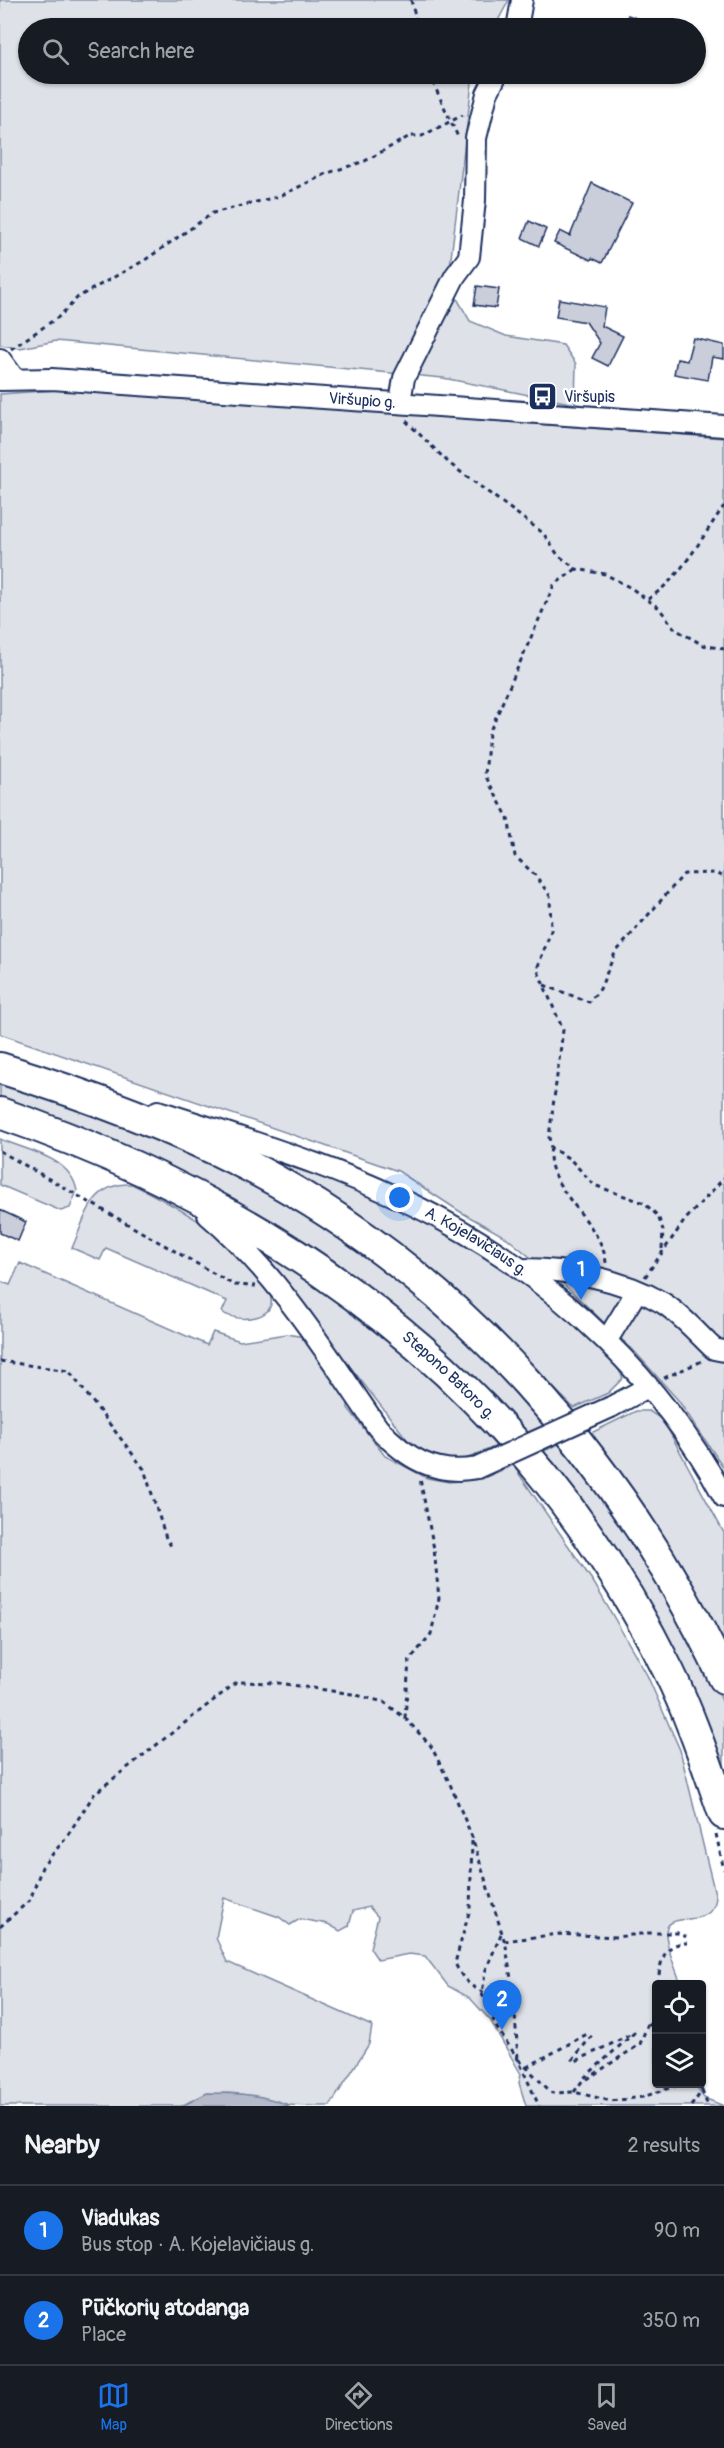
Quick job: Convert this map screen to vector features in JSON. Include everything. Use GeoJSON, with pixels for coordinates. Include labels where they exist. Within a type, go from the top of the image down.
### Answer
{"type":"FeatureCollection","features":[{"type":"Feature","properties":{"kind":"main road"},"geometry":{"type":"LineString","coordinates":[[0,1068],[134,1114],[249,1167],[323,1212],[387,1255],[443,1300],[537,1392],[597,1465],[660,1557],[696,1620],[724,1678]]}},
{"type":"Feature","properties":{"kind":"main road","name":"Stepono Batoro g."},"geometry":{"type":"LineString","coordinates":[[9,1118],[169,1183],[268,1236],[359,1297],[406,1334],[457,1380],[506,1431],[589,1538],[642,1621],[694,1729],[724,1814]]}},
{"type":"Feature","properties":{"kind":"street"},"geometry":{"type":"LineString","coordinates":[[519,18],[522,0]]}},
{"type":"Feature","properties":{"kind":"street"},"geometry":{"type":"LineString","coordinates":[[400,402],[404,378],[455,276],[469,257],[475,200],[476,138],[482,109],[493,84]]}},
{"type":"Feature","properties":{"kind":"street"},"geometry":{"type":"LineString","coordinates":[[4,355],[7,379]]}},
{"type":"Feature","properties":{"kind":"street","name":"Viršupio g."},"geometry":{"type":"LineString","coordinates":[[7,379],[52,378],[724,426]]}},
{"type":"Feature","properties":{"kind":"street","name":"A. Kojelavičiaus g."},"geometry":{"type":"LineString","coordinates":[[39,1080],[128,1101],[224,1132],[335,1173],[445,1221],[521,1269],[566,1303],[656,1383],[671,1415],[724,1497]]}},
{"type":"Feature","properties":{"kind":"street"},"geometry":{"type":"LineString","coordinates":[[169,1183],[236,1239],[261,1266],[378,1428],[399,1450],[416,1461],[448,1471],[477,1468],[611,1407],[656,1383]]}},
{"type":"Feature","properties":{"kind":"street"},"geometry":{"type":"LineString","coordinates":[[521,1269],[544,1269],[608,1280],[637,1291],[664,1304],[714,1349],[724,1351]]}},
{"type":"Feature","properties":{"kind":"street"},"geometry":{"type":"LineString","coordinates":[[607,1340],[637,1291]]}},
{"type":"Feature","properties":{"kind":"path"},"geometry":{"type":"LineString","coordinates":[[411,0],[416,18]]}},
{"type":"Feature","properties":{"kind":"path"},"geometry":{"type":"LineString","coordinates":[[433,84],[450,124],[459,138]]}},
{"type":"Feature","properties":{"kind":"path"},"geometry":{"type":"LineString","coordinates":[[4,355],[60,316],[78,297],[145,260],[213,213],[280,196],[328,173],[365,160],[410,136],[422,136],[450,124],[465,114],[482,109]]}},
{"type":"Feature","properties":{"kind":"path"},"geometry":{"type":"LineString","coordinates":[[400,402],[405,421],[450,464],[543,533],[558,555],[576,570],[605,574],[648,599],[675,629],[703,645],[724,649]]}},
{"type":"Feature","properties":{"kind":"path"},"geometry":{"type":"LineString","coordinates":[[648,599],[663,589],[701,543],[724,506]]}},
{"type":"Feature","properties":{"kind":"path"},"geometry":{"type":"LineString","coordinates":[[576,570],[554,585],[489,733],[485,775],[508,818],[514,856],[536,876],[550,896],[551,931],[537,969],[563,1030],[549,1137],[551,1148],[549,1158],[560,1185],[598,1236],[605,1251],[608,1280]]}},
{"type":"Feature","properties":{"kind":"path"},"geometry":{"type":"LineString","coordinates":[[544,985],[589,1002],[600,989],[615,953],[684,874],[717,873],[724,877]]}},
{"type":"Feature","properties":{"kind":"path"},"geometry":{"type":"LineString","coordinates":[[551,1148],[570,1159],[594,1185],[644,1203],[658,1216],[663,1230],[662,1249]]}},
{"type":"Feature","properties":{"kind":"path"},"geometry":{"type":"LineString","coordinates":[[637,1291],[662,1249],[724,1178]]}},
{"type":"Feature","properties":{"kind":"path"},"geometry":{"type":"LineString","coordinates":[[0,1361],[69,1371],[144,1470],[166,1538],[173,1549]]}},
{"type":"Feature","properties":{"kind":"path"},"geometry":{"type":"LineString","coordinates":[[656,1383],[692,1364]]}},
{"type":"Feature","properties":{"kind":"path"},"geometry":{"type":"LineString","coordinates":[[405,1718],[408,1661],[431,1634],[439,1598],[434,1549],[416,1461]]}},
{"type":"Feature","properties":{"kind":"path"},"geometry":{"type":"LineString","coordinates":[[0,1927],[30,1900],[42,1868],[65,1839],[95,1793],[237,1682],[279,1683],[352,1694],[384,1702],[405,1718],[431,1746],[472,1837],[504,1941],[514,1999],[518,2059],[552,2093],[574,2092],[611,2101],[643,2097],[669,2088]]}},
{"type":"Feature","properties":{"kind":"path"},"geometry":{"type":"LineString","coordinates":[[472,1837],[470,1910],[454,1963],[460,1975],[482,1994],[497,2028],[518,2059],[539,2106]]}},
{"type":"Feature","properties":{"kind":"path"},"geometry":{"type":"LineString","coordinates":[[504,1941],[558,1934],[616,1937],[648,1933],[680,1933],[686,1937]]}},
{"type":"Feature","properties":{"kind":"path"},"geometry":{"type":"LineString","coordinates":[[482,1994],[484,1972],[501,1934]]}},
{"type":"Feature","properties":{"kind":"path"},"geometry":{"type":"LineString","coordinates":[[659,1980],[663,1958],[669,1948],[674,1944],[687,1943]]}},
{"type":"Feature","properties":{"kind":"path"},"geometry":{"type":"LineString","coordinates":[[482,1994],[514,1999]]}},
{"type":"Feature","properties":{"kind":"path"},"geometry":{"type":"LineString","coordinates":[[583,2080],[640,2044],[649,2021],[655,2034]]}},
{"type":"Feature","properties":{"kind":"path"},"geometry":{"type":"LineString","coordinates":[[527,2067],[587,2034],[591,2037],[573,2059],[574,2062],[634,2033],[583,2080],[574,2092]]}},
{"type":"Feature","properties":{"kind":"path"},"geometry":{"type":"LineString","coordinates":[[701,2088],[708,2106]]}},
{"type":"Feature","properties":{"kind":"path"},"geometry":{"type":"LineString","coordinates":[[692,2106],[702,2091]]}},
{"type":"Feature","properties":{"kind":"shaded area"},"geometry":{"type":"Polygon","coordinates":[[[0,0],[509,0],[499,18],[18,18],[18,84],[472,84],[448,283],[470,321],[506,336],[563,345],[576,364],[575,404],[443,378],[56,341],[20,348],[0,345],[0,0]]]}},
{"type":"Feature","properties":{"kind":"shaded area"},"geometry":{"type":"Polygon","coordinates":[[[71,389],[724,438],[724,1468],[678,1400],[635,1352],[570,1290],[507,1238],[459,1211],[398,1171],[0,1034],[0,394],[71,389]]]}},
{"type":"Feature","properties":{"kind":"shaded area"},"geometry":{"type":"Polygon","coordinates":[[[0,1079],[104,1115],[270,1190],[402,1279],[551,1422],[523,1434],[420,1331],[0,1102],[0,1079]]]}},
{"type":"Feature","properties":{"kind":"shaded area"},"geometry":{"type":"Polygon","coordinates":[[[0,1139],[47,1157],[66,1170],[73,1179],[77,1191],[70,1208],[61,1211],[0,1185],[0,1139]]]}},
{"type":"Feature","properties":{"kind":"shaded area"},"geometry":{"type":"Polygon","coordinates":[[[246,1153],[334,1181],[375,1197],[430,1223],[484,1254],[577,1323],[611,1358],[623,1378],[608,1393],[574,1408],[517,1352],[246,1153]]]}},
{"type":"Feature","properties":{"kind":"shaded area"},"geometry":{"type":"Polygon","coordinates":[[[132,1184],[197,1220],[226,1242],[266,1286],[271,1301],[269,1309],[256,1317],[229,1316],[222,1312],[227,1301],[106,1248],[100,1260],[72,1248],[86,1214],[99,1195],[118,1185],[132,1184]]]}},
{"type":"Feature","properties":{"kind":"shaded area"},"geometry":{"type":"Polygon","coordinates":[[[248,1236],[347,1308],[410,1360],[469,1416],[496,1446],[455,1460],[446,1460],[413,1447],[248,1236]]]}},
{"type":"Feature","properties":{"kind":"shaded area"},"geometry":{"type":"Polygon","coordinates":[[[20,1263],[207,1345],[213,1332],[240,1341],[287,1334],[304,1337],[348,1400],[348,1408],[385,1456],[427,1478],[449,1482],[482,1479],[513,1465],[594,1583],[647,1675],[680,1750],[716,1898],[706,1915],[673,1922],[668,1926],[666,1934],[668,1946],[680,1980],[652,1980],[652,2088],[697,2088],[704,2098],[724,2106],[526,2106],[519,2083],[521,2074],[490,2020],[470,1998],[448,1986],[425,1956],[409,1954],[378,1960],[370,1948],[378,1917],[369,1907],[353,1911],[349,1926],[340,1931],[328,1924],[300,1919],[290,1925],[279,1917],[224,1898],[216,1938],[227,1962],[372,2026],[369,2044],[330,2106],[289,2105],[248,2095],[221,2093],[195,2099],[182,2106],[0,2106],[0,1281],[10,1285],[20,1263]]]}},
{"type":"Feature","properties":{"kind":"shaded area"},"geometry":{"type":"Polygon","coordinates":[[[636,1411],[649,1411],[663,1420],[724,1533],[724,1645],[695,1590],[591,1433],[636,1411]]]}},
{"type":"Feature","properties":{"kind":"shaded area"},"geometry":{"type":"Polygon","coordinates":[[[565,1441],[583,1464],[704,1657],[724,1706],[724,1786],[540,1453],[565,1441]]]}},
{"type":"Feature","properties":{"kind":"water"},"geometry":{"type":"Polygon","coordinates":[[[207,2093],[260,2097],[290,2106],[182,2106],[207,2093]]]}},
{"type":"Feature","properties":{"kind":"building"},"geometry":{"type":"Polygon","coordinates":[[[592,183],[632,203],[602,263],[554,243],[560,231],[570,236],[592,183]]]}},
{"type":"Feature","properties":{"kind":"building"},"geometry":{"type":"Polygon","coordinates":[[[529,221],[546,229],[539,246],[522,238],[529,221]]]}},
{"type":"Feature","properties":{"kind":"building"},"geometry":{"type":"Polygon","coordinates":[[[477,286],[499,289],[496,308],[474,305],[477,286]]]}},
{"type":"Feature","properties":{"kind":"building"},"geometry":{"type":"Polygon","coordinates":[[[559,299],[605,307],[602,326],[623,336],[608,366],[592,358],[600,343],[586,322],[556,317],[559,299]]]}},
{"type":"Feature","properties":{"kind":"building"},"geometry":{"type":"Polygon","coordinates":[[[693,338],[724,345],[724,359],[712,357],[708,380],[674,374],[677,359],[687,361],[693,338]]]}},
{"type":"Feature","properties":{"kind":"building"},"geometry":{"type":"Polygon","coordinates":[[[0,1210],[26,1222],[18,1241],[0,1233],[0,1210]]]}},
{"type":"Feature","properties":{"kind":"place","name":"Viršupis"},"geometry":{"type":"Point","coordinates":[543,397]}},
{"type":"Feature","properties":{"kind":"place","name":"Viadukas"},"geometry":{"type":"Point","coordinates":[581,1300]}},
{"type":"Feature","properties":{"kind":"place","name":"Pūčkorių atodanga"},"geometry":{"type":"Point","coordinates":[502,2030]}}]}
